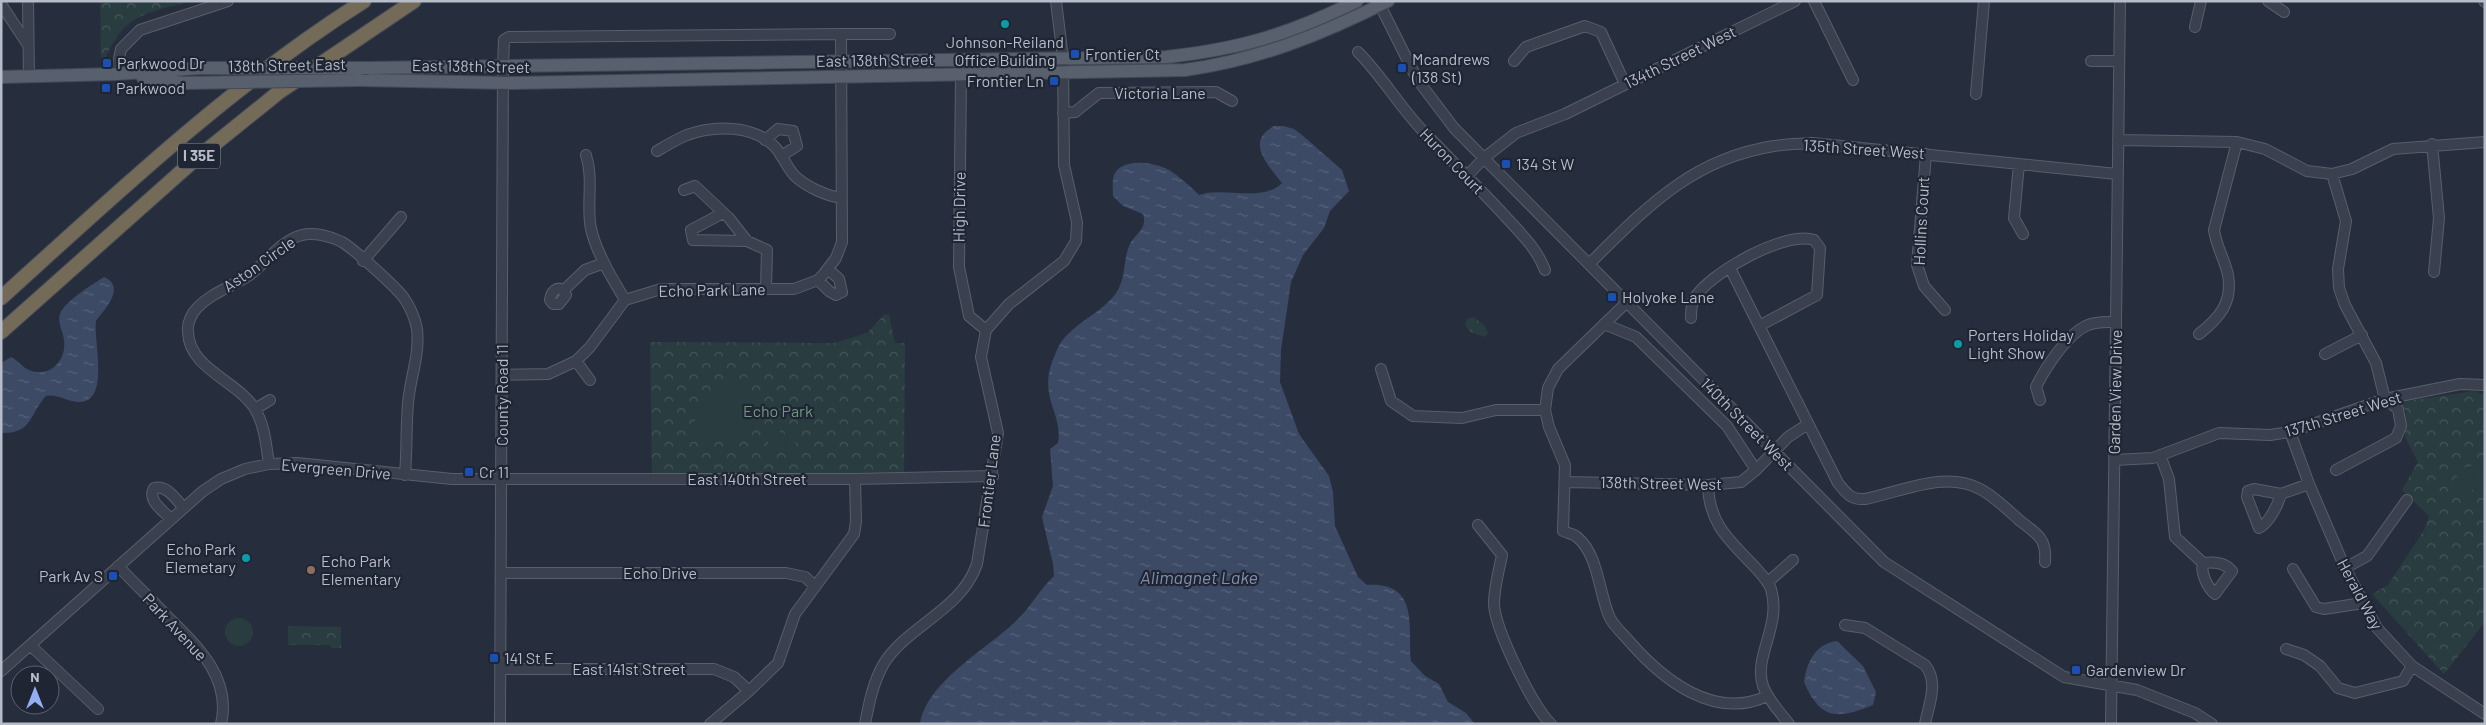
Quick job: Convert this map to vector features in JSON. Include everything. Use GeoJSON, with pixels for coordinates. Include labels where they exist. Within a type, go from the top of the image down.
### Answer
{"type":"FeatureCollection","features":[{"type":"Feature","properties":{"kind":"highway","name":"I 35E"},"geometry":{"type":"LineString","coordinates":[[1,298],[175,142],[260,73],[364,1]]}},
{"type":"Feature","properties":{"kind":"highway","name":"I 35E"},"geometry":{"type":"LineString","coordinates":[[1,332],[190,163],[279,92],[414,1]]}},
{"type":"Feature","properties":{"kind":"main road","name":"East 138th Street"},"geometry":{"type":"LineString","coordinates":[[369,68],[1166,57],[1232,48],[1264,40],[1311,23],[1357,1]]}},
{"type":"Feature","properties":{"kind":"main road","name":"East 138th Street"},"geometry":{"type":"LineString","coordinates":[[360,80],[503,83],[1185,70],[1234,62],[1297,43],[1382,3]]}},
{"type":"Feature","properties":{"kind":"main road","name":"138th Street East"},"geometry":{"type":"LineString","coordinates":[[116,74],[200,68],[369,68]]}},
{"type":"Feature","properties":{"kind":"main road","name":"138th Street East"},"geometry":{"type":"LineString","coordinates":[[116,74],[184,83],[360,80]]}},
{"type":"Feature","properties":{"kind":"main road"},"geometry":{"type":"LineString","coordinates":[[1,77],[116,74]]}},
{"type":"Feature","properties":{"kind":"street"},"geometry":{"type":"LineString","coordinates":[[28,1],[29,77]]}},
{"type":"Feature","properties":{"kind":"street"},"geometry":{"type":"LineString","coordinates":[[116,74],[121,49],[140,30],[228,1]]}},
{"type":"Feature","properties":{"kind":"street"},"geometry":{"type":"LineString","coordinates":[[986,330],[1009,304],[1064,261],[1076,241],[1077,222],[1064,165],[1063,59],[1056,1]]}},
{"type":"Feature","properties":{"kind":"street","name":"134th Street West"},"geometry":{"type":"LineString","coordinates":[[1468,175],[1484,158],[1516,133],[1567,118],[1625,84],[1795,1]]}},
{"type":"Feature","properties":{"kind":"street"},"geometry":{"type":"LineString","coordinates":[[1814,1],[1854,80]]}},
{"type":"Feature","properties":{"kind":"street"},"geometry":{"type":"LineString","coordinates":[[1976,94],[1984,1]]}},
{"type":"Feature","properties":{"kind":"street","name":"Garden View Drive"},"geometry":{"type":"LineString","coordinates":[[2111,724],[2120,1]]}},
{"type":"Feature","properties":{"kind":"street"},"geometry":{"type":"LineString","coordinates":[[2195,27],[2201,1]]}},
{"type":"Feature","properties":{"kind":"street"},"geometry":{"type":"LineString","coordinates":[[2268,1],[2284,12]]}},
{"type":"Feature","properties":{"kind":"street","name":"140th Street West"},"geometry":{"type":"LineString","coordinates":[[1382,3],[1417,79],[1454,128],[1884,562],[2064,678],[2137,690],[2167,700],[2212,724]]}},
{"type":"Feature","properties":{"kind":"street"},"geometry":{"type":"LineString","coordinates":[[1,4],[28,46]]}},
{"type":"Feature","properties":{"kind":"street"},"geometry":{"type":"LineString","coordinates":[[1514,62],[1526,47],[1585,26],[1601,32],[1625,84]]}},
{"type":"Feature","properties":{"kind":"street"},"geometry":{"type":"LineString","coordinates":[[841,34],[890,34]]}},
{"type":"Feature","properties":{"kind":"street","name":"Echo Park Lane"},"geometry":{"type":"LineString","coordinates":[[625,300],[661,289],[794,289],[818,280],[828,269],[836,258],[842,242],[843,62],[841,34]]}},
{"type":"Feature","properties":{"kind":"street","name":"County Road 11"},"geometry":{"type":"LineString","coordinates":[[500,724],[504,40],[509,37],[841,34]]}},
{"type":"Feature","properties":{"kind":"street","name":"Huron Court"},"geometry":{"type":"LineString","coordinates":[[1358,52],[1378,72],[1396,98],[1423,130],[1468,175],[1538,253],[1546,270]]}},
{"type":"Feature","properties":{"kind":"street"},"geometry":{"type":"LineString","coordinates":[[2091,61],[2119,60]]}},
{"type":"Feature","properties":{"kind":"street","name":"High Drive"},"geometry":{"type":"LineString","coordinates":[[960,74],[959,268],[970,316],[986,330]]}},
{"type":"Feature","properties":{"kind":"street","name":"Victoria Lane"},"geometry":{"type":"LineString","coordinates":[[1063,113],[1076,112],[1100,93],[1216,92],[1232,101]]}},
{"type":"Feature","properties":{"kind":"street"},"geometry":{"type":"LineString","coordinates":[[656,151],[687,135],[703,130],[734,129],[758,134],[782,156],[796,177],[830,196],[841,198]]}},
{"type":"Feature","properties":{"kind":"street"},"geometry":{"type":"LineString","coordinates":[[765,140],[778,130],[793,131],[797,146],[782,156]]}},
{"type":"Feature","properties":{"kind":"street"},"geometry":{"type":"LineString","coordinates":[[2118,140],[2237,142],[2265,149],[2307,171],[2332,174],[2352,169],[2393,149],[2432,144],[2485,142]]}},
{"type":"Feature","properties":{"kind":"street"},"geometry":{"type":"LineString","coordinates":[[2198,334],[2223,312],[2228,297],[2228,274],[2216,245],[2214,230],[2237,142]]}},
{"type":"Feature","properties":{"kind":"street","name":"135th Street West"},"geometry":{"type":"LineString","coordinates":[[1589,264],[1665,192],[1698,171],[1737,155],[1774,146],[1812,143],[2117,174]]}},
{"type":"Feature","properties":{"kind":"street"},"geometry":{"type":"LineString","coordinates":[[2432,144],[2439,218],[2434,272]]}},
{"type":"Feature","properties":{"kind":"street","name":"Hollins Court"},"geometry":{"type":"LineString","coordinates":[[1926,154],[1917,265],[1924,286],[1945,310]]}},
{"type":"Feature","properties":{"kind":"street"},"geometry":{"type":"LineString","coordinates":[[502,375],[548,374],[576,361],[590,347],[625,300],[604,263],[591,229],[590,168],[586,155]]}},
{"type":"Feature","properties":{"kind":"street"},"geometry":{"type":"LineString","coordinates":[[2019,164],[2014,218],[2023,234]]}},
{"type":"Feature","properties":{"kind":"street"},"geometry":{"type":"LineString","coordinates":[[2332,174],[2346,221],[2338,269],[2339,288],[2345,305],[2362,334],[2376,364],[2385,399],[2398,409],[2401,426],[2396,438],[2336,470]]}},
{"type":"Feature","properties":{"kind":"street"},"geometry":{"type":"LineString","coordinates":[[684,190],[695,186],[723,213],[747,241]]}},
{"type":"Feature","properties":{"kind":"street"},"geometry":{"type":"LineString","coordinates":[[723,213],[690,230],[694,240],[747,241],[767,250],[766,289]]}},
{"type":"Feature","properties":{"kind":"street"},"geometry":{"type":"LineString","coordinates":[[363,261],[401,216]]}},
{"type":"Feature","properties":{"kind":"street","name":"Aston Circle"},"geometry":{"type":"LineString","coordinates":[[269,464],[264,430],[255,409],[243,394],[201,361],[193,352],[188,330],[194,310],[205,300],[249,275],[285,243],[301,235],[316,234],[342,243],[402,296],[412,311],[417,328],[418,353],[408,403],[405,475]]}},
{"type":"Feature","properties":{"kind":"street"},"geometry":{"type":"LineString","coordinates":[[1691,318],[1694,300],[1711,280],[1762,250],[1792,241],[1811,239],[1819,245],[1817,295],[1759,326]]}},
{"type":"Feature","properties":{"kind":"street"},"geometry":{"type":"LineString","coordinates":[[564,290],[585,270],[604,263]]}},
{"type":"Feature","properties":{"kind":"street"},"geometry":{"type":"LineString","coordinates":[[1730,268],[1838,484],[1848,496],[1855,499],[1865,499],[1938,482],[1954,481],[1967,483],[1991,496],[2040,538],[2046,549],[2046,562]]}},
{"type":"Feature","properties":{"kind":"street"},"geometry":{"type":"LineString","coordinates":[[818,280],[828,291],[836,294],[842,292],[839,280],[828,269]]}},
{"type":"Feature","properties":{"kind":"street"},"geometry":{"type":"LineString","coordinates":[[1627,302],[1558,369],[1548,388],[1546,410],[1549,427],[1565,465],[1566,482],[1563,531],[1578,537],[1598,572],[1611,620],[1649,664],[1681,689],[1706,699],[1742,704],[1754,702],[1767,696]]}},
{"type":"Feature","properties":{"kind":"street"},"geometry":{"type":"LineString","coordinates":[[2040,400],[2036,387],[2044,370],[2058,351],[2086,325],[2098,322],[2116,322]]}},
{"type":"Feature","properties":{"kind":"street"},"geometry":{"type":"LineString","coordinates":[[1604,324],[1636,337],[1727,426],[1756,470]]}},
{"type":"Feature","properties":{"kind":"street","name":"Frontier Lane"},"geometry":{"type":"LineString","coordinates":[[865,724],[872,689],[884,663],[897,648],[962,592],[973,578],[978,564],[993,476],[998,433],[981,357],[986,330]]}},
{"type":"Feature","properties":{"kind":"street"},"geometry":{"type":"LineString","coordinates":[[2325,354],[2362,334]]}},
{"type":"Feature","properties":{"kind":"street"},"geometry":{"type":"LineString","coordinates":[[576,361],[590,380]]}},
{"type":"Feature","properties":{"kind":"street"},"geometry":{"type":"LineString","coordinates":[[1381,369],[1391,401],[1413,416],[1462,418],[1496,410],[1546,410]]}},
{"type":"Feature","properties":{"kind":"street","name":"137th Street West"},"geometry":{"type":"LineString","coordinates":[[2114,460],[2153,458],[2219,433],[2270,435],[2290,432],[2385,399],[2460,384],[2485,385]]}},
{"type":"Feature","properties":{"kind":"street"},"geometry":{"type":"LineString","coordinates":[[255,409],[270,400]]}},
{"type":"Feature","properties":{"kind":"street","name":"138th Street West"},"geometry":{"type":"LineString","coordinates":[[1566,482],[1708,485],[1741,482],[1788,438],[1808,424]]}},
{"type":"Feature","properties":{"kind":"street","name":"Herald Way"},"geometry":{"type":"LineString","coordinates":[[2290,432],[2309,484],[2345,568],[2377,628],[2412,666],[2485,714]]}},
{"type":"Feature","properties":{"kind":"street"},"geometry":{"type":"LineString","coordinates":[[2160,455],[2168,479],[2174,536],[2203,563]]}},
{"type":"Feature","properties":{"kind":"street","name":"Evergreen Drive"},"geometry":{"type":"LineString","coordinates":[[1,671],[183,507],[221,479],[245,469],[269,464],[297,463],[405,475],[452,478],[502,478]]}},
{"type":"Feature","properties":{"kind":"street","name":"East 140th Street"},"geometry":{"type":"LineString","coordinates":[[502,478],[855,479],[993,476]]}},
{"type":"Feature","properties":{"kind":"street"},"geometry":{"type":"LineString","coordinates":[[710,724],[749,692],[778,663],[795,614],[854,534],[856,522],[855,479]]}},
{"type":"Feature","properties":{"kind":"street"},"geometry":{"type":"LineString","coordinates":[[2281,494],[2309,484]]}},
{"type":"Feature","properties":{"kind":"street"},"geometry":{"type":"LineString","coordinates":[[1708,485],[1714,520],[1768,582],[1774,607],[1774,623],[1761,668],[1762,684],[1767,696],[1789,724]]}},
{"type":"Feature","properties":{"kind":"street"},"geometry":{"type":"LineString","coordinates":[[170,518],[152,500],[151,493],[154,488],[166,489],[183,507]]}},
{"type":"Feature","properties":{"kind":"street"},"geometry":{"type":"LineString","coordinates":[[2345,568],[2367,556],[2406,500]]}},
{"type":"Feature","properties":{"kind":"street"},"geometry":{"type":"LineString","coordinates":[[1478,525],[1502,555],[1494,604],[1497,620],[1532,698],[1552,724]]}},
{"type":"Feature","properties":{"kind":"street"},"geometry":{"type":"LineString","coordinates":[[1768,582],[1793,560]]}},
{"type":"Feature","properties":{"kind":"street","name":"Park Avenue"},"geometry":{"type":"LineString","coordinates":[[118,566],[206,658],[221,688],[223,716],[221,724]]}},
{"type":"Feature","properties":{"kind":"street"},"geometry":{"type":"LineString","coordinates":[[2293,568],[2316,607],[2324,610],[2362,603]]}},
{"type":"Feature","properties":{"kind":"street","name":"Echo Drive"},"geometry":{"type":"LineString","coordinates":[[501,574],[786,573],[805,577],[815,586]]}},
{"type":"Feature","properties":{"kind":"street"},"geometry":{"type":"LineString","coordinates":[[1845,625],[1865,628],[1925,665],[1932,673],[1933,683],[1925,724]]}},
{"type":"Feature","properties":{"kind":"street"},"geometry":{"type":"LineString","coordinates":[[30,645],[98,709]]}},
{"type":"Feature","properties":{"kind":"street"},"geometry":{"type":"LineString","coordinates":[[2286,650],[2304,654],[2320,666],[2338,688],[2354,693],[2403,682],[2412,666]]}},
{"type":"Feature","properties":{"kind":"street","name":"East 141st Street"},"geometry":{"type":"LineString","coordinates":[[500,669],[714,669],[734,677],[749,692]]}},
{"type":"Feature","properties":{"kind":"green space"},"geometry":{"type":"Polygon","coordinates":[[[100,1],[191,1],[137,18],[119,34],[104,63],[101,63],[100,1]]]}},
{"type":"Feature","properties":{"kind":"green space","name":"Echo Park"},"geometry":{"type":"Polygon","coordinates":[[[885,314],[889,315],[895,343],[905,343],[904,478],[652,479],[650,342],[834,343],[867,333],[885,314]]]}},
{"type":"Feature","properties":{"kind":"green space"},"geometry":{"type":"Polygon","coordinates":[[[1473,317],[1484,325],[1488,333],[1485,337],[1471,332],[1465,325],[1467,319],[1473,317]]]}},
{"type":"Feature","properties":{"kind":"green space"},"geometry":{"type":"Polygon","coordinates":[[[749,377],[749,434],[739,442],[688,442],[697,417],[708,400],[715,393],[749,377]]]}},
{"type":"Feature","properties":{"kind":"green space"},"geometry":{"type":"Polygon","coordinates":[[[2474,391],[2485,395],[2485,622],[2444,674],[2372,594],[2388,585],[2424,530],[2429,516],[2402,490],[2418,462],[2405,437],[2406,411],[2400,402],[2474,391]]]}},
{"type":"Feature","properties":{"kind":"green space"},"geometry":{"type":"Polygon","coordinates":[[[768,427],[780,427],[779,452],[768,451],[768,427]]]}},
{"type":"Feature","properties":{"kind":"green space"},"geometry":{"type":"Polygon","coordinates":[[[785,427],[796,427],[795,451],[784,451],[785,427]]]}},
{"type":"Feature","properties":{"kind":"green space"},"geometry":{"type":"Polygon","coordinates":[[[2481,463],[2485,487],[2476,489],[2470,466],[2481,463]]]}},
{"type":"Feature","properties":{"kind":"green space"},"geometry":{"type":"Polygon","coordinates":[[[2467,467],[2473,490],[2461,493],[2456,470],[2467,467]]]}},
{"type":"Feature","properties":{"kind":"green space"},"geometry":{"type":"Polygon","coordinates":[[[239,618],[249,622],[253,632],[249,642],[239,646],[229,642],[225,632],[229,622],[239,618]]]}},
{"type":"Feature","properties":{"kind":"green space"},"geometry":{"type":"Polygon","coordinates":[[[288,626],[341,627],[341,648],[331,648],[331,645],[288,645],[288,626]]]}},
{"type":"Feature","properties":{"kind":"water","name":"Alimagnet Lake"},"geometry":{"type":"Polygon","coordinates":[[[1274,126],[1294,129],[1302,135],[1342,170],[1349,191],[1330,211],[1324,228],[1303,255],[1291,282],[1281,350],[1280,382],[1299,434],[1329,476],[1333,492],[1335,526],[1358,577],[1367,585],[1384,586],[1395,591],[1403,598],[1409,620],[1411,661],[1425,676],[1439,684],[1448,702],[1466,713],[1475,724],[920,724],[925,708],[934,693],[961,666],[1019,618],[1054,576],[1042,517],[1053,486],[1050,449],[1058,443],[1059,432],[1048,386],[1052,362],[1059,346],[1068,334],[1104,306],[1116,293],[1123,276],[1129,246],[1144,224],[1143,214],[1123,206],[1113,196],[1115,173],[1122,166],[1143,163],[1157,165],[1169,170],[1199,195],[1219,192],[1264,192],[1274,189],[1282,183],[1266,162],[1260,147],[1261,139],[1265,132],[1274,126]]]}},
{"type":"Feature","properties":{"kind":"water"},"geometry":{"type":"Polygon","coordinates":[[[104,277],[111,281],[114,292],[112,299],[96,321],[98,380],[95,391],[90,398],[81,402],[50,395],[46,396],[25,426],[19,430],[1,433],[1,363],[11,357],[27,369],[37,372],[44,372],[56,366],[63,354],[64,347],[59,320],[60,314],[73,298],[104,277]]]}},
{"type":"Feature","properties":{"kind":"water"},"geometry":{"type":"Polygon","coordinates":[[[1837,641],[1863,666],[1876,692],[1873,705],[1850,713],[1832,713],[1824,710],[1810,695],[1804,682],[1807,668],[1813,655],[1823,646],[1837,641]]]}},
{"type":"Feature","properties":{"kind":"place","name":"Johnson-Reiland Office Building"},"geometry":{"type":"Point","coordinates":[1005,24]}},
{"type":"Feature","properties":{"kind":"place","name":"Frontier Ct"},"geometry":{"type":"Point","coordinates":[1075,54]}},
{"type":"Feature","properties":{"kind":"place","name":"Parkwood Dr"},"geometry":{"type":"Point","coordinates":[107,63]}},
{"type":"Feature","properties":{"kind":"place","name":"Mcandrews (138 St)"},"geometry":{"type":"Point","coordinates":[1402,68]}},
{"type":"Feature","properties":{"kind":"place","name":"Frontier Ln"},"geometry":{"type":"Point","coordinates":[1054,81]}},
{"type":"Feature","properties":{"kind":"place","name":"Parkwood"},"geometry":{"type":"Point","coordinates":[106,88]}},
{"type":"Feature","properties":{"kind":"place","name":"134 St W"},"geometry":{"type":"Point","coordinates":[1506,164]}},
{"type":"Feature","properties":{"kind":"place","name":"Holyoke Lane"},"geometry":{"type":"Point","coordinates":[1612,297]}},
{"type":"Feature","properties":{"kind":"place","name":"Porters Holiday Light Show"},"geometry":{"type":"Point","coordinates":[1958,344]}},
{"type":"Feature","properties":{"kind":"place","name":"Cr 11"},"geometry":{"type":"Point","coordinates":[469,472]}},
{"type":"Feature","properties":{"kind":"place","name":"Echo Park Elemetary"},"geometry":{"type":"Point","coordinates":[246,558]}},
{"type":"Feature","properties":{"kind":"place","name":"Echo Park Elementary"},"geometry":{"type":"Point","coordinates":[311,570]}},
{"type":"Feature","properties":{"kind":"place","name":"Park Av S"},"geometry":{"type":"Point","coordinates":[113,576]}},
{"type":"Feature","properties":{"kind":"place","name":"141 St E"},"geometry":{"type":"Point","coordinates":[494,658]}},
{"type":"Feature","properties":{"kind":"place","name":"Gardenview Dr"},"geometry":{"type":"Point","coordinates":[2076,670]}}]}
